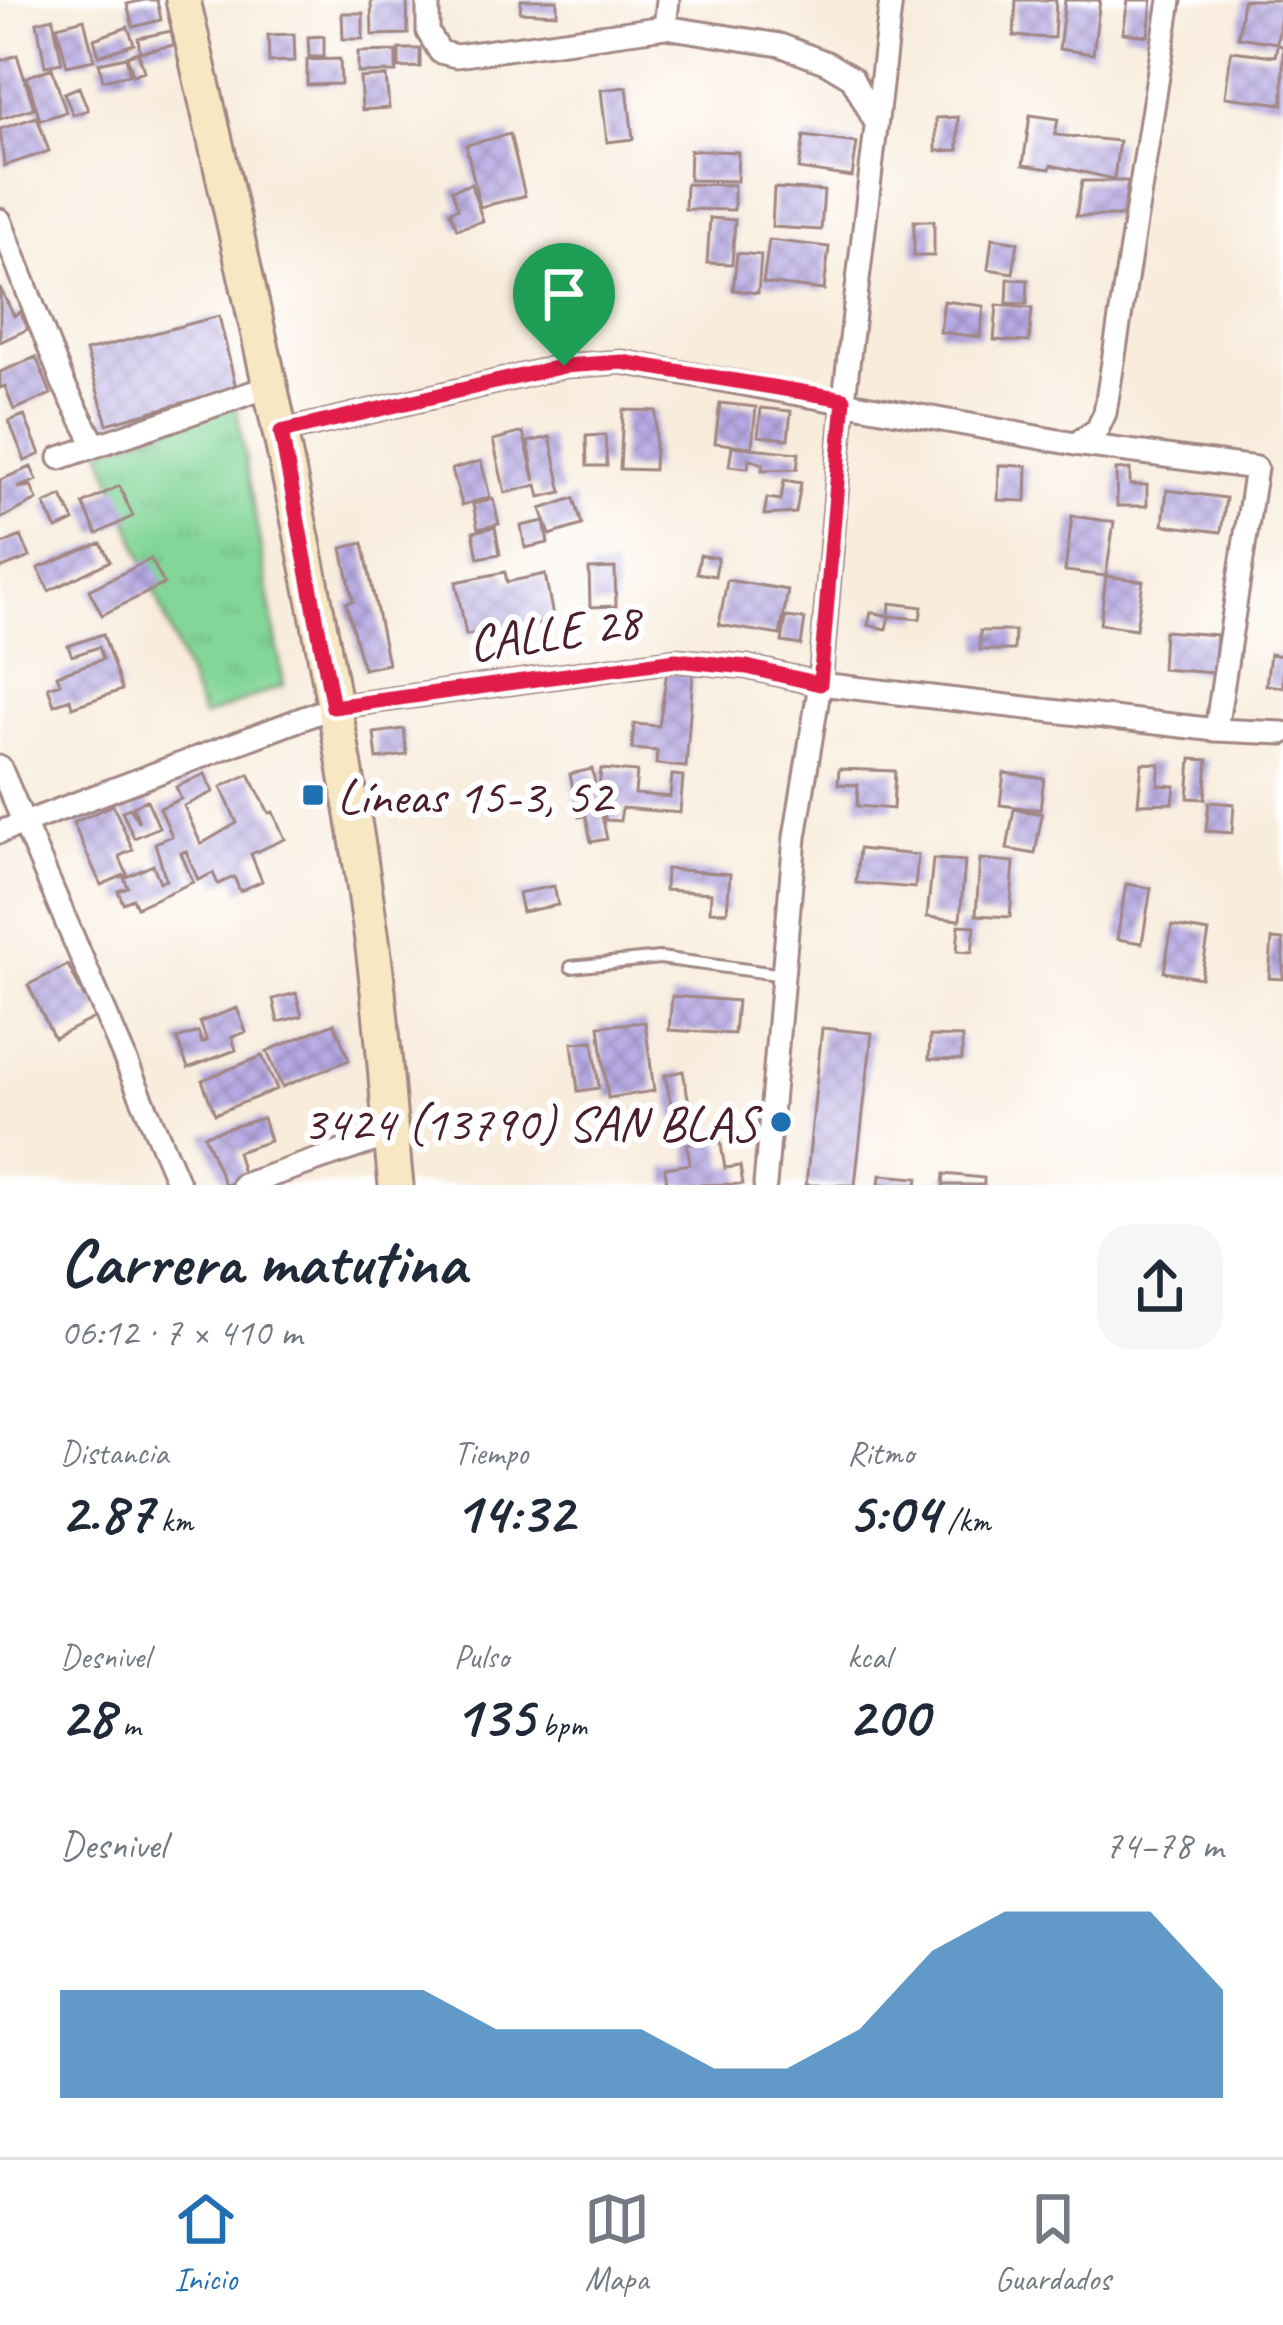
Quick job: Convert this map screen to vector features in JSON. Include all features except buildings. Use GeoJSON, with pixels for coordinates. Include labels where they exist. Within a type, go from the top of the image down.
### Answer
{"type":"FeatureCollection","features":[{"type":"Feature","properties":{"kind":"main road"},"geometry":{"type":"LineString","coordinates":[[183,0],[281,432],[333,707],[372,944],[396,1185]]}},
{"type":"Feature","properties":{"kind":"street"},"geometry":{"type":"LineString","coordinates":[[428,0],[433,46],[456,56],[665,27],[780,45],[852,77],[877,126]]}},
{"type":"Feature","properties":{"kind":"street"},"geometry":{"type":"LineString","coordinates":[[665,27],[668,0]]}},
{"type":"Feature","properties":{"kind":"street"},"geometry":{"type":"LineString","coordinates":[[765,1185],[795,837],[820,684],[844,399],[892,0]]}},
{"type":"Feature","properties":{"kind":"street"},"geometry":{"type":"LineString","coordinates":[[1075,444],[1097,430],[1105,412],[1170,0]]}},
{"type":"Feature","properties":{"kind":"street"},"geometry":{"type":"LineString","coordinates":[[0,220],[63,383],[94,443]]}},
{"type":"Feature","properties":{"kind":"street"},"geometry":{"type":"LineString","coordinates":[[281,432],[564,366],[622,362],[1075,444],[1256,468],[1216,730]]}},
{"type":"Feature","properties":{"kind":"street"},"geometry":{"type":"LineString","coordinates":[[60,458],[271,386]]}},
{"type":"Feature","properties":{"kind":"street","name":"CALLE 28"},"geometry":{"type":"LineString","coordinates":[[0,832],[333,707],[676,660],[747,667],[820,684],[1216,730],[1283,733]]}},
{"type":"Feature","properties":{"kind":"street"},"geometry":{"type":"LineString","coordinates":[[0,767],[179,1185]]}},
{"type":"Feature","properties":{"kind":"street"},"geometry":{"type":"LineString","coordinates":[[243,1185],[391,1135]]}},
{"type":"Feature","properties":{"kind":"lane"},"geometry":{"type":"LineString","coordinates":[[572,967],[660,958],[784,974]]}},
{"type":"Feature","properties":{"kind":"green space"},"geometry":{"type":"Polygon","coordinates":[[[236,405],[284,685],[203,717],[101,450],[236,405]]]}},
{"type":"Feature","properties":{"kind":"place","name":"Líneas 15-3, 52"},"geometry":{"type":"Point","coordinates":[313,795]}},
{"type":"Feature","properties":{"kind":"place","name":"3424 (13790) SAN BLAS"},"geometry":{"type":"Point","coordinates":[781,1122]}},
{"type":"Feature","properties":{"kind":"route"},"geometry":{"type":"LineString","coordinates":[[622,362],[844,399],[820,684],[747,667],[676,660],[333,707],[281,432],[564,366],[622,362]]}}]}
